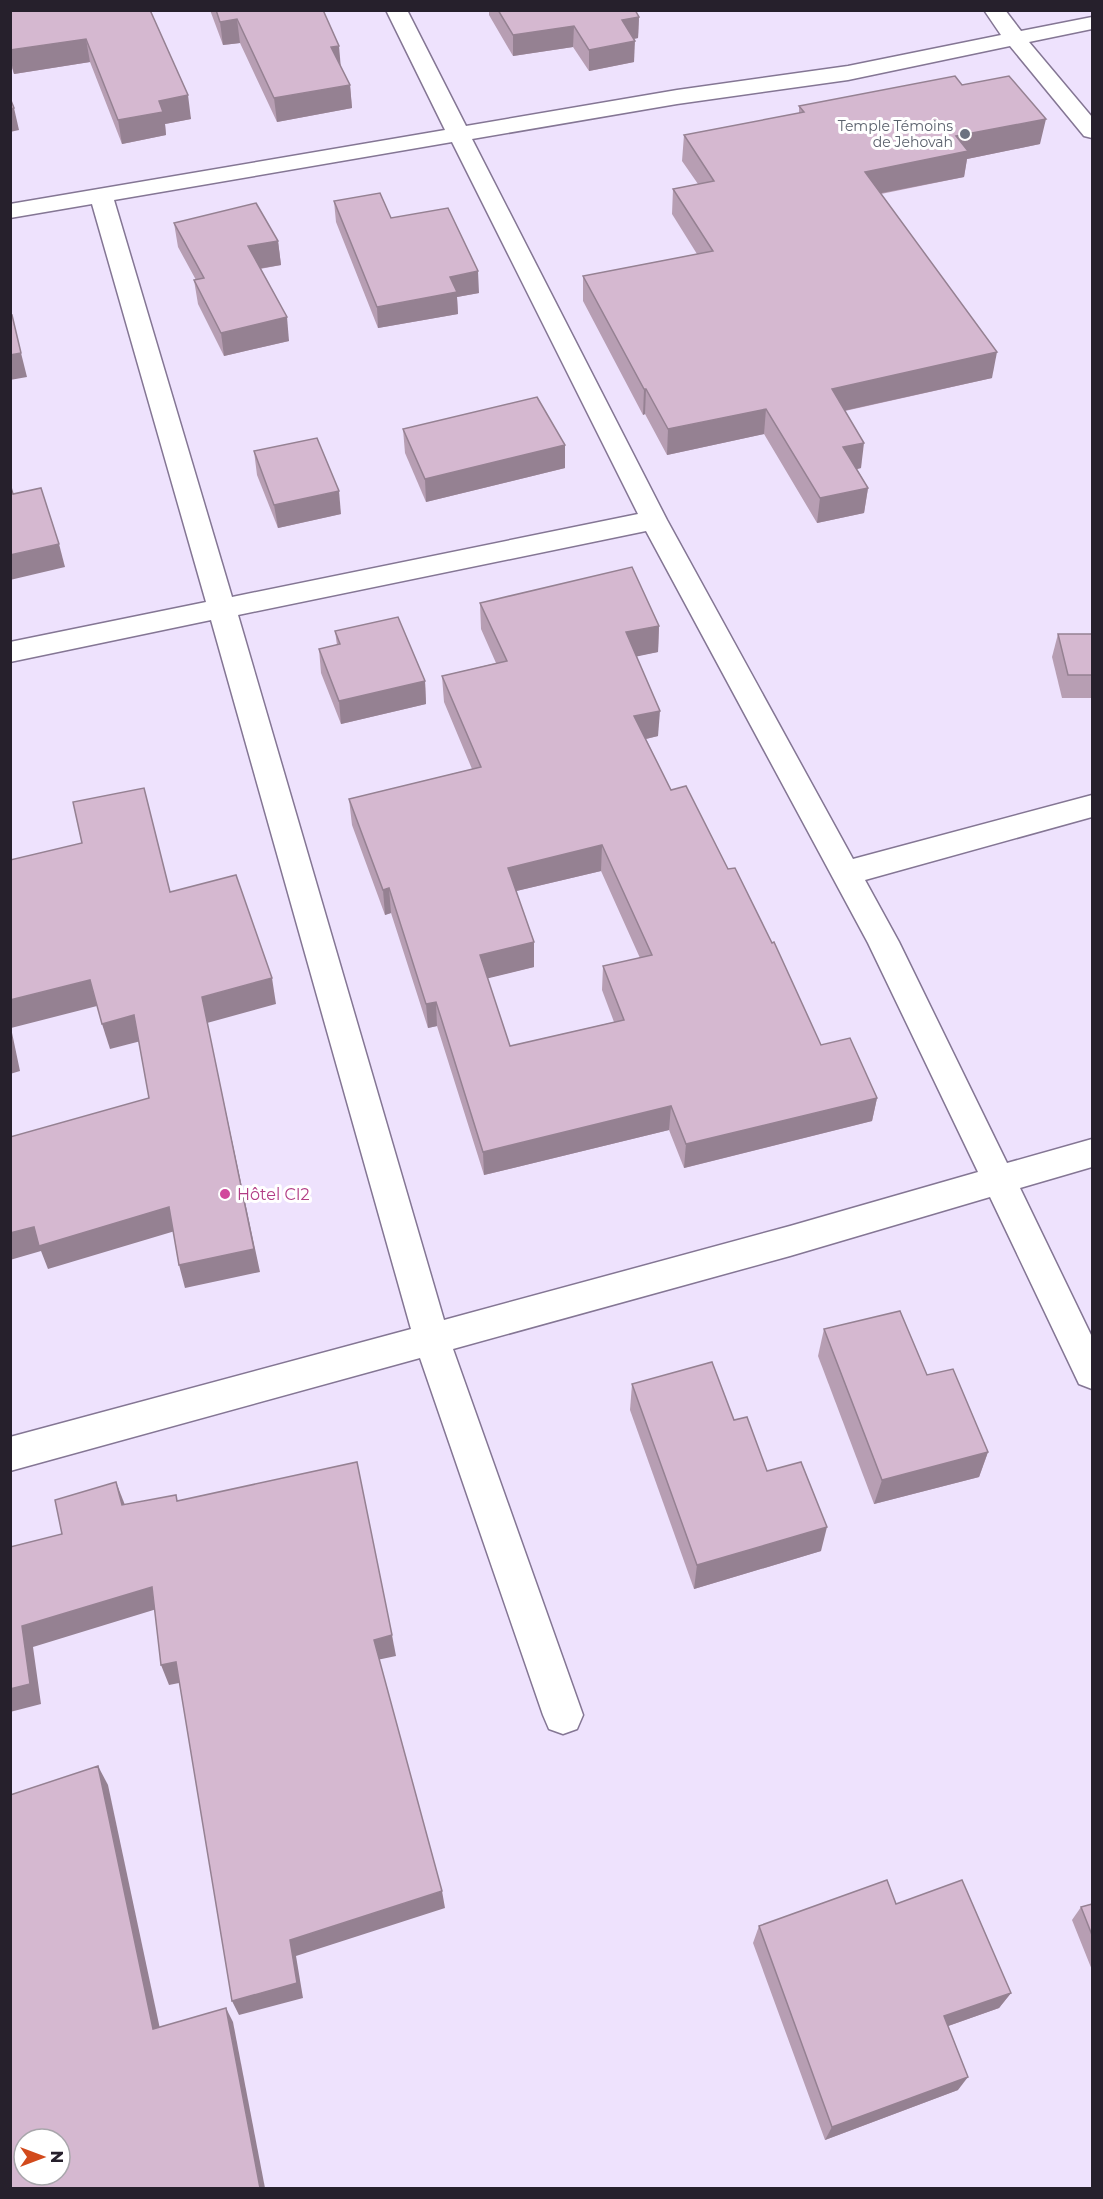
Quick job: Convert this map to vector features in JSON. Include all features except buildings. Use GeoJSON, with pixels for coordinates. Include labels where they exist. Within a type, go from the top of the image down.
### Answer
{"type":"FeatureCollection","features":[{"type":"Feature","properties":{"kind":"street"},"geometry":{"type":"LineString","coordinates":[[396,10],[654,520],[883,942],[1092,1373]]}},
{"type":"Feature","properties":{"kind":"street"},"geometry":{"type":"LineString","coordinates":[[994,10],[1092,131]]}},
{"type":"Feature","properties":{"kind":"street"},"geometry":{"type":"LineString","coordinates":[[10,211],[677,97],[848,73],[1092,23]]}},
{"type":"Feature","properties":{"kind":"street"},"geometry":{"type":"LineString","coordinates":[[100,196],[222,609],[431,1338],[563,1715]]}},
{"type":"Feature","properties":{"kind":"street"},"geometry":{"type":"LineString","coordinates":[[10,652],[654,520]]}},
{"type":"Feature","properties":{"kind":"street"},"geometry":{"type":"LineString","coordinates":[[846,873],[1092,806]]}},
{"type":"Feature","properties":{"kind":"street"},"geometry":{"type":"LineString","coordinates":[[10,1454],[790,1241],[1092,1153]]}},
{"type":"Feature","properties":{"kind":"place","name":"Temple Témoins de Jehovah"},"geometry":{"type":"Point","coordinates":[965,134]}},
{"type":"Feature","properties":{"kind":"place","name":"Hôtel CI2"},"geometry":{"type":"Point","coordinates":[225,1194]}}]}
